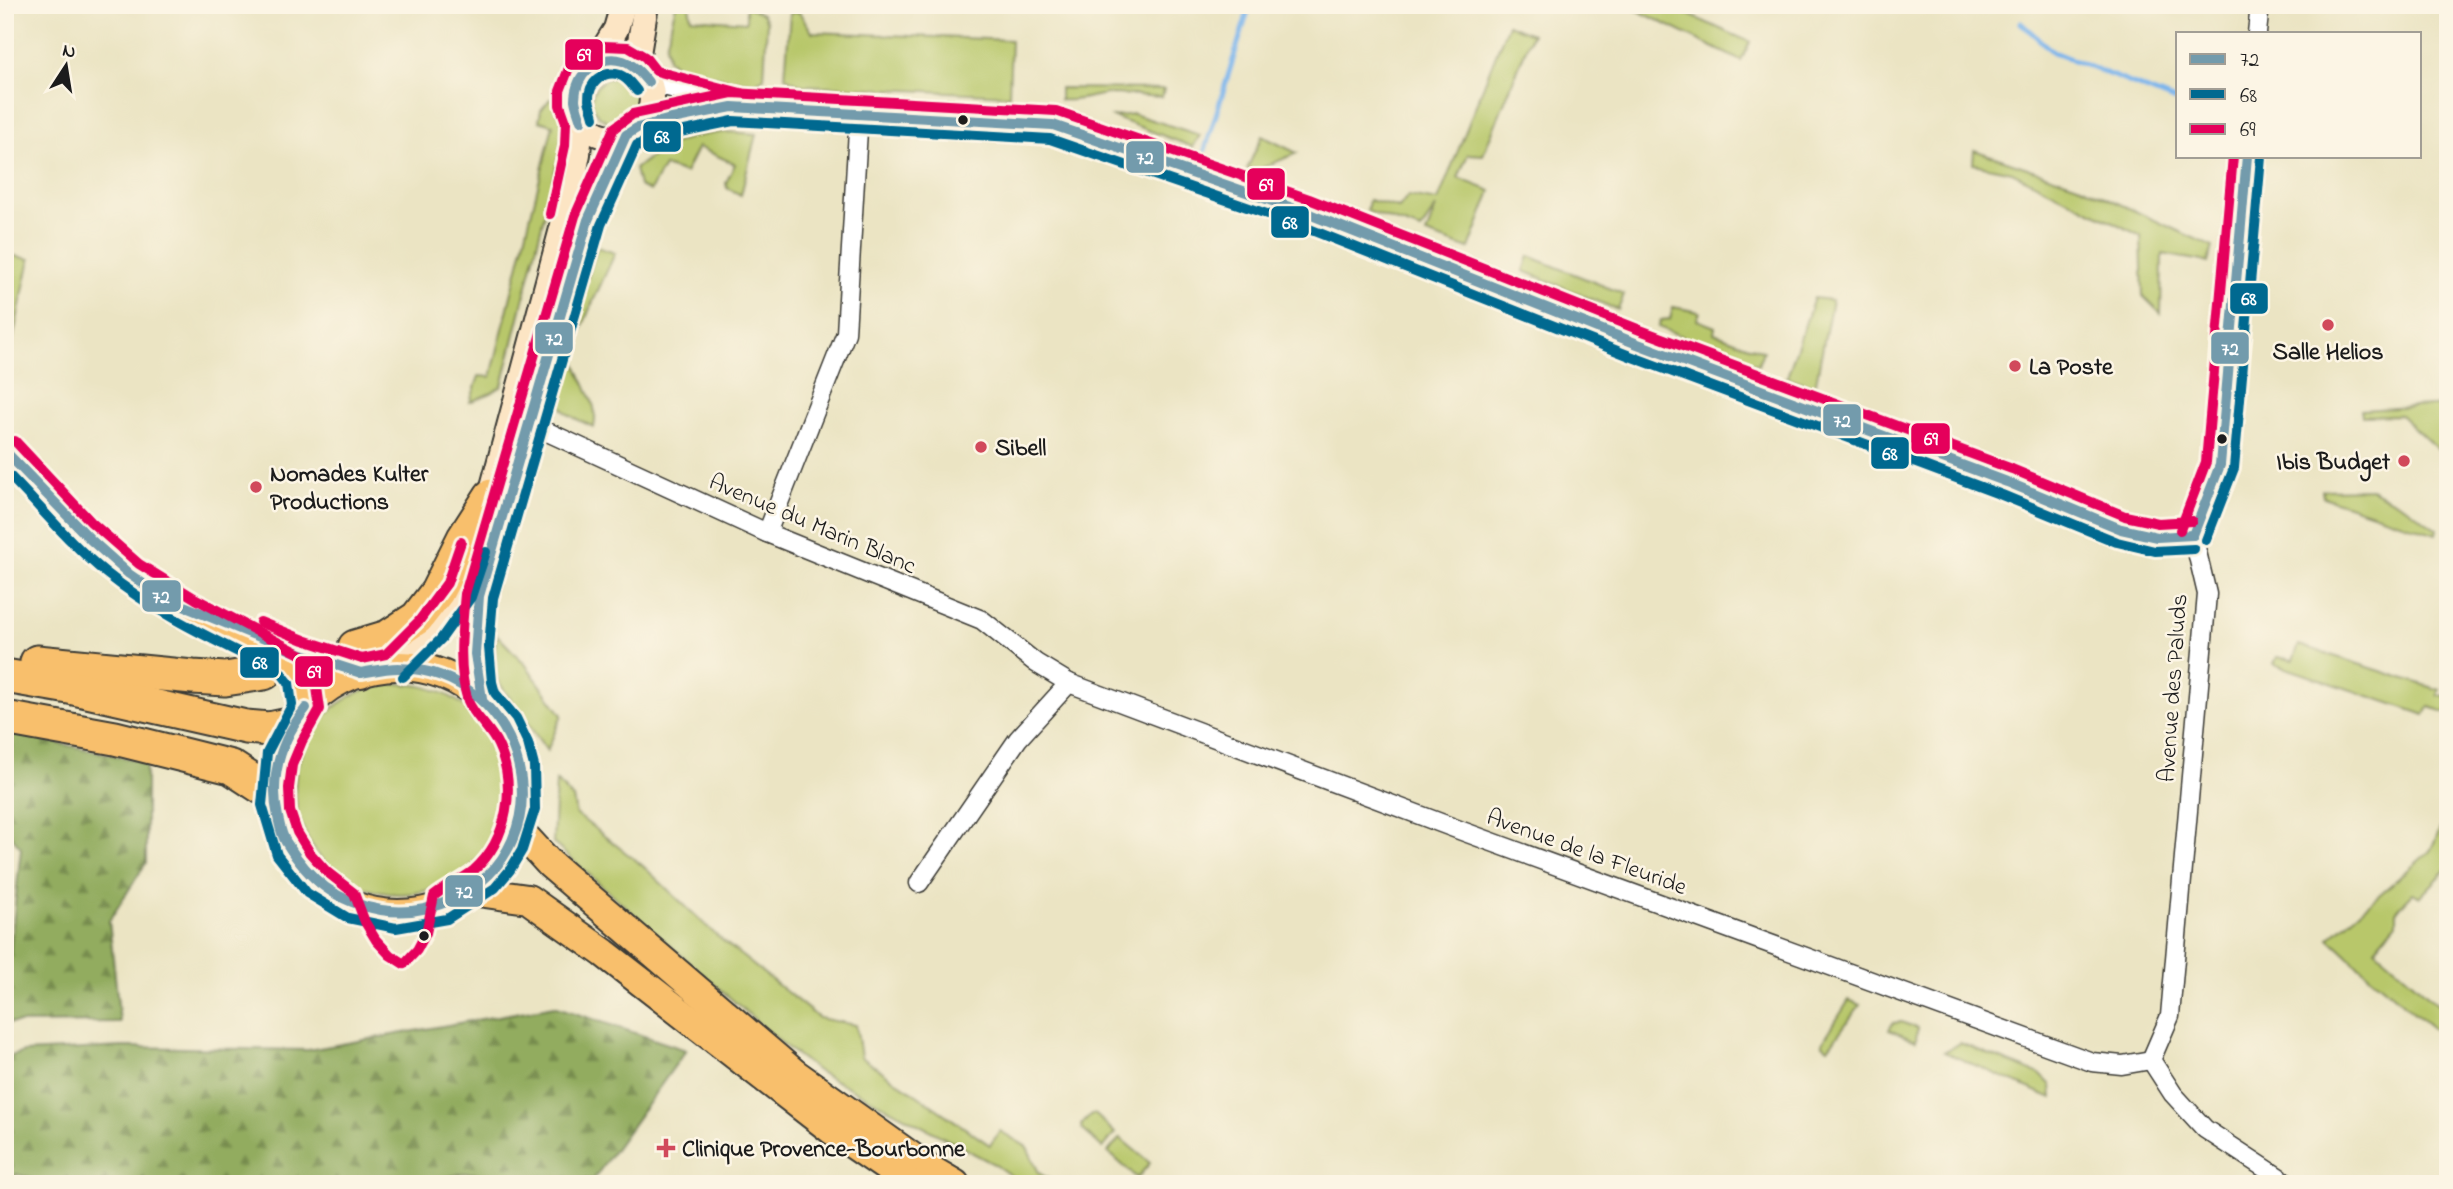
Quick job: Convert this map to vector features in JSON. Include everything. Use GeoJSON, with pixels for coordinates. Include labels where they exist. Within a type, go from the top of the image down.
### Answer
{"type":"FeatureCollection","features":[{"type":"Feature","properties":{"kind":"highway"},"geometry":{"type":"LineString","coordinates":[[358,660],[417,618],[438,593],[464,538],[491,496]]}},
{"type":"Feature","properties":{"kind":"highway"},"geometry":{"type":"LineString","coordinates":[[5,659],[225,679],[264,673]]}},
{"type":"Feature","properties":{"kind":"highway"},"geometry":{"type":"LineString","coordinates":[[5,676],[69,687],[246,727],[269,729],[300,716]]}},
{"type":"Feature","properties":{"kind":"highway"},"geometry":{"type":"LineString","coordinates":[[5,718],[114,738],[231,767],[274,795]]}},
{"type":"Feature","properties":{"kind":"main road"},"geometry":{"type":"LineString","coordinates":[[5,451],[91,540],[129,574],[164,598],[291,663],[302,678],[300,716]]}},
{"type":"Feature","properties":{"kind":"main road"},"geometry":{"type":"LineString","coordinates":[[164,598],[299,653],[358,660],[393,667],[412,668],[440,674],[467,687],[482,699],[501,722],[515,749],[520,768],[521,808],[517,828],[506,852],[491,873],[471,891],[445,905],[420,912],[394,914],[368,910],[344,901],[316,882],[294,858],[284,838],[274,795],[278,758],[300,716],[358,660]]}},
{"type":"Feature","properties":{"kind":"main road"},"geometry":{"type":"LineString","coordinates":[[517,828],[550,864],[794,1073],[926,1167],[956,1184]]}},
{"type":"Feature","properties":{"kind":"main road"},"geometry":{"type":"LineString","coordinates":[[471,891],[528,900],[604,953],[832,1129],[911,1184]]}},
{"type":"Feature","properties":{"kind":"street"},"geometry":{"type":"LineString","coordinates":[[623,5],[616,29],[595,63],[584,71],[576,82],[573,95],[575,109],[581,121],[590,130],[601,135],[614,137],[732,107],[1053,125],[1304,212],[1635,343],[2007,482],[2121,529],[2157,537],[2193,535],[2220,465],[2247,158]]}},
{"type":"Feature","properties":{"kind":"street"},"geometry":{"type":"LineString","coordinates":[[482,699],[475,653],[479,596],[528,423],[588,220],[632,131],[644,121],[651,107],[652,94],[642,74],[646,5]]}},
{"type":"Feature","properties":{"kind":"street"},"geometry":{"type":"LineString","coordinates":[[2257,32],[2260,5]]}},
{"type":"Feature","properties":{"kind":"street"},"geometry":{"type":"LineString","coordinates":[[595,63],[616,59],[642,74],[732,107]]}},
{"type":"Feature","properties":{"kind":"street"},"geometry":{"type":"LineString","coordinates":[[767,533],[846,333],[859,113]]}},
{"type":"Feature","properties":{"kind":"street"},"geometry":{"type":"LineString","coordinates":[[393,667],[430,630],[460,589],[491,496],[567,210],[578,154],[581,121]]}},
{"type":"Feature","properties":{"kind":"street","name":"Avenue du Marin Blanc"},"geometry":{"type":"LineString","coordinates":[[528,423],[767,533],[982,620],[1036,663],[1069,683]]}},
{"type":"Feature","properties":{"kind":"street","name":"Avenue des Paluds"},"geometry":{"type":"LineString","coordinates":[[2151,1060],[2170,1016],[2207,594],[2193,535]]}},
{"type":"Feature","properties":{"kind":"street"},"geometry":{"type":"LineString","coordinates":[[919,883],[1017,739],[1069,683]]}},
{"type":"Feature","properties":{"kind":"street","name":"Avenue de la Fleuride"},"geometry":{"type":"LineString","coordinates":[[1069,683],[1498,845],[2092,1062],[2122,1065],[2151,1060]]}},
{"type":"Feature","properties":{"kind":"street"},"geometry":{"type":"LineString","coordinates":[[2151,1060],[2173,1094],[2204,1129],[2289,1184]]}},
{"type":"Feature","properties":{"kind":"green space"},"geometry":{"type":"Polygon","coordinates":[[[676,5],[689,5],[691,18],[746,22],[746,6],[762,14],[767,22],[764,78],[755,83],[730,80],[681,69],[668,59],[666,45],[676,5]]]}},
{"type":"Feature","properties":{"kind":"green space"},"geometry":{"type":"Polygon","coordinates":[[[1626,5],[1667,5],[1750,42],[1741,61],[1626,5]]]}},
{"type":"Feature","properties":{"kind":"green space"},"geometry":{"type":"Polygon","coordinates":[[[799,12],[812,32],[1011,40],[1009,95],[801,85],[785,77],[790,13],[799,12]]]}},
{"type":"Feature","properties":{"kind":"green space"},"geometry":{"type":"Polygon","coordinates":[[[1508,24],[1532,34],[1483,155],[1468,154],[1458,178],[1491,191],[1469,249],[1426,234],[1436,207],[1421,230],[1367,211],[1369,200],[1399,208],[1408,196],[1438,201],[1508,24]]]}},
{"type":"Feature","properties":{"kind":"green space"},"geometry":{"type":"Polygon","coordinates":[[[614,78],[630,84],[636,100],[630,116],[614,122],[598,116],[592,100],[598,84],[614,78]]]}},
{"type":"Feature","properties":{"kind":"green space"},"geometry":{"type":"Polygon","coordinates":[[[1060,88],[1164,89],[1162,97],[1110,94],[1060,100],[1060,88]]]}},
{"type":"Feature","properties":{"kind":"green space"},"geometry":{"type":"Polygon","coordinates":[[[550,99],[560,102],[564,116],[561,148],[502,386],[470,402],[479,376],[491,377],[553,125],[539,121],[541,110],[550,99]]]}},
{"type":"Feature","properties":{"kind":"green space"},"geometry":{"type":"Polygon","coordinates":[[[1133,114],[1200,135],[1193,147],[1113,117],[1133,114]]]}},
{"type":"Feature","properties":{"kind":"green space"},"geometry":{"type":"Polygon","coordinates":[[[728,132],[756,134],[741,195],[727,188],[726,183],[735,164],[698,147],[685,173],[664,166],[650,191],[639,186],[635,169],[658,152],[678,141],[728,132]]]}},
{"type":"Feature","properties":{"kind":"green space"},"geometry":{"type":"Polygon","coordinates":[[[1262,136],[1297,153],[1260,169],[1247,169],[1262,136]]]}},
{"type":"Feature","properties":{"kind":"green space"},"geometry":{"type":"Polygon","coordinates":[[[1974,150],[2081,186],[2213,247],[2208,262],[2162,254],[2161,314],[2143,296],[2141,236],[2012,172],[1973,164],[1974,150]]]}},
{"type":"Feature","properties":{"kind":"green space"},"geometry":{"type":"Polygon","coordinates":[[[597,247],[615,253],[578,338],[575,351],[575,360],[594,410],[594,427],[566,413],[558,402],[554,385],[597,247]]]}},
{"type":"Feature","properties":{"kind":"green space"},"geometry":{"type":"Polygon","coordinates":[[[5,254],[30,259],[9,357],[5,357],[5,254]]]}},
{"type":"Feature","properties":{"kind":"green space"},"geometry":{"type":"Polygon","coordinates":[[[1529,256],[1624,294],[1618,310],[1524,271],[1529,256]]]}},
{"type":"Feature","properties":{"kind":"green space"},"geometry":{"type":"Polygon","coordinates":[[[1814,298],[1832,300],[1815,387],[1787,377],[1814,298]]]}},
{"type":"Feature","properties":{"kind":"green space"},"geometry":{"type":"Polygon","coordinates":[[[1673,307],[1700,312],[1697,320],[1715,327],[1714,333],[1763,351],[1758,365],[1658,327],[1661,320],[1670,319],[1673,307]]]}},
{"type":"Feature","properties":{"kind":"green space"},"geometry":{"type":"Polygon","coordinates":[[[2448,405],[2448,459],[2400,415],[2362,416],[2361,410],[2448,405]]]}},
{"type":"Feature","properties":{"kind":"green space"},"geometry":{"type":"Polygon","coordinates":[[[2371,489],[2407,508],[2437,529],[2436,534],[2323,497],[2322,490],[2371,489]]]}},
{"type":"Feature","properties":{"kind":"green space"},"geometry":{"type":"Polygon","coordinates":[[[496,634],[525,664],[562,715],[547,751],[493,674],[496,634]]]}},
{"type":"Feature","properties":{"kind":"green space"},"geometry":{"type":"Polygon","coordinates":[[[2299,645],[2440,690],[2438,695],[2448,698],[2448,713],[2429,707],[2425,715],[2274,664],[2277,657],[2293,660],[2299,645]]]}},
{"type":"Feature","properties":{"kind":"green space"},"geometry":{"type":"Polygon","coordinates":[[[400,684],[421,686],[440,692],[474,715],[497,749],[503,768],[503,810],[497,829],[474,863],[440,886],[421,892],[400,894],[379,892],[360,886],[326,863],[303,829],[297,810],[295,789],[297,768],[303,749],[326,715],[360,692],[379,686],[400,684]]]}},
{"type":"Feature","properties":{"kind":"green space"},"geometry":{"type":"Polygon","coordinates":[[[5,732],[146,762],[146,863],[109,921],[120,1022],[5,1023],[5,999],[21,848],[5,828],[5,732]]]}},
{"type":"Feature","properties":{"kind":"green space"},"geometry":{"type":"Polygon","coordinates":[[[556,781],[573,798],[576,814],[643,866],[717,936],[819,1018],[856,1025],[861,1057],[990,1145],[1000,1131],[1027,1147],[1039,1173],[1057,1184],[1023,1184],[994,1164],[819,1072],[785,1046],[553,843],[556,781]]]}},
{"type":"Feature","properties":{"kind":"green space"},"geometry":{"type":"Polygon","coordinates":[[[2445,819],[2448,820],[2448,868],[2420,897],[2413,893],[2397,910],[2397,923],[2375,949],[2448,1013],[2448,1041],[2329,938],[2430,851],[2445,819]]]}},
{"type":"Feature","properties":{"kind":"green space"},"geometry":{"type":"Polygon","coordinates":[[[1849,1000],[1860,1005],[1828,1048],[1822,1043],[1849,1000]]]}},
{"type":"Feature","properties":{"kind":"green space"},"geometry":{"type":"Polygon","coordinates":[[[554,1006],[686,1050],[593,1180],[463,1173],[423,1184],[50,1184],[16,1174],[15,1184],[5,1184],[5,1058],[24,1052],[123,1047],[308,1050],[554,1006]]]}},
{"type":"Feature","properties":{"kind":"green space"},"geometry":{"type":"Polygon","coordinates":[[[1901,1022],[1917,1028],[1916,1041],[1889,1030],[1893,1023],[1901,1022]]]}},
{"type":"Feature","properties":{"kind":"green space"},"geometry":{"type":"Polygon","coordinates":[[[1960,1043],[2040,1074],[2051,1085],[2052,1098],[1944,1052],[1960,1043]]]}},
{"type":"Feature","properties":{"kind":"green space"},"geometry":{"type":"Polygon","coordinates":[[[1095,1114],[1115,1133],[1103,1148],[1081,1125],[1095,1114]]]}},
{"type":"Feature","properties":{"kind":"green space"},"geometry":{"type":"Polygon","coordinates":[[[1120,1138],[1150,1163],[1137,1178],[1108,1152],[1120,1138]]]}},
{"type":"Feature","properties":{"kind":"waterway"},"geometry":{"type":"LineString","coordinates":[[1205,150],[1250,5]]}},
{"type":"Feature","properties":{"kind":"waterway"},"geometry":{"type":"LineString","coordinates":[[2021,23],[2053,52],[2176,101]]}},
{"type":"Feature","properties":{"kind":"transit line","name":"69"},"geometry":{"type":"LineString","coordinates":[[550,214],[565,146],[566,122],[560,105],[560,91],[569,68],[581,56],[604,46],[628,47],[645,57],[656,71],[741,93]]}},
{"type":"Feature","properties":{"kind":"transit line","name":"72"},"geometry":{"type":"LineString","coordinates":[[581,121],[575,100],[576,91],[583,75],[596,63],[613,59],[623,61],[637,70],[648,82]]}},
{"type":"Feature","properties":{"kind":"transit line","name":"68"},"geometry":{"type":"LineString","coordinates":[[594,117],[589,94],[598,79],[608,74],[620,75],[637,91]]}},
{"type":"Feature","properties":{"kind":"transit line","name":"69"},"geometry":{"type":"LineString","coordinates":[[15,441],[91,522],[139,564],[196,599],[302,655],[315,673],[320,709],[292,765],[290,811],[297,832],[310,853],[327,872],[354,893],[365,922],[376,940],[390,955],[404,964],[417,950],[426,933],[434,896],[474,870],[486,858],[502,828],[508,794],[504,761],[495,739],[468,701],[462,675],[465,594],[575,216],[614,128],[633,114],[732,93],[1056,111],[1309,199],[1640,330],[2012,469],[2125,516],[2158,523],[2192,521]]}},
{"type":"Feature","properties":{"kind":"transit line","name":"72"},"geometry":{"type":"LineString","coordinates":[[482,699],[475,654],[479,596],[588,220],[626,135],[637,128],[667,120],[732,107],[1053,125],[1304,212],[1635,343],[2007,482],[2121,529],[2157,537],[2193,535]]}},
{"type":"Feature","properties":{"kind":"transit line","name":"68"},"geometry":{"type":"LineString","coordinates":[[5,471],[79,549],[126,588],[191,628],[282,674],[289,683],[292,705],[267,753],[262,805],[277,855],[307,893],[348,918],[396,928],[447,919],[495,888],[522,850],[535,809],[534,766],[528,743],[516,718],[495,693],[492,682],[489,647],[493,598],[601,225],[637,145],[670,134],[733,121],[1050,139],[1299,225],[1630,356],[2002,495],[2117,542],[2155,551],[2194,549]]}},
{"type":"Feature","properties":{"kind":"transit line","name":"69"},"geometry":{"type":"LineString","coordinates":[[2180,530],[2206,462],[2233,158]]}},
{"type":"Feature","properties":{"kind":"transit line","name":"72"},"geometry":{"type":"LineString","coordinates":[[2193,535],[2220,465],[2247,158]]}},
{"type":"Feature","properties":{"kind":"transit line","name":"68"},"geometry":{"type":"LineString","coordinates":[[2206,540],[2234,468],[2261,158]]}},
{"type":"Feature","properties":{"kind":"transit line","name":"72"},"geometry":{"type":"LineString","coordinates":[[5,451],[91,540],[129,574],[164,598],[299,653],[361,673]]}},
{"type":"Feature","properties":{"kind":"transit line","name":"69"},"geometry":{"type":"LineString","coordinates":[[260,622],[362,659],[386,654],[419,621],[447,583],[461,542]]}},
{"type":"Feature","properties":{"kind":"transit line","name":"68"},"geometry":{"type":"LineString","coordinates":[[403,677],[441,639],[471,597],[486,552]]}},
{"type":"Feature","properties":{"kind":"transit line","name":"72"},"geometry":{"type":"LineString","coordinates":[[306,708],[284,746],[279,759],[275,788],[284,839],[304,868],[337,895],[381,910],[409,911],[436,906],[453,899],[490,873],[512,840],[521,802],[518,764],[503,727],[478,697],[442,676],[398,668],[361,673]]}},
{"type":"Feature","properties":{"kind":"place","name":"Salle Helios"},"geometry":{"type":"Point","coordinates":[2328,325]}},
{"type":"Feature","properties":{"kind":"place","name":"La Poste"},"geometry":{"type":"Point","coordinates":[2015,366]}},
{"type":"Feature","properties":{"kind":"place","name":"Sibell"},"geometry":{"type":"Point","coordinates":[981,447]}},
{"type":"Feature","properties":{"kind":"place","name":"Ibis Budget"},"geometry":{"type":"Point","coordinates":[2404,461]}},
{"type":"Feature","properties":{"kind":"place","name":"Nomades Kulter Productions"},"geometry":{"type":"Point","coordinates":[256,487]}},
{"type":"Feature","properties":{"kind":"place","name":"Clinique Provence-Bourbonne"},"geometry":{"type":"Point","coordinates":[666,1148]}}]}
